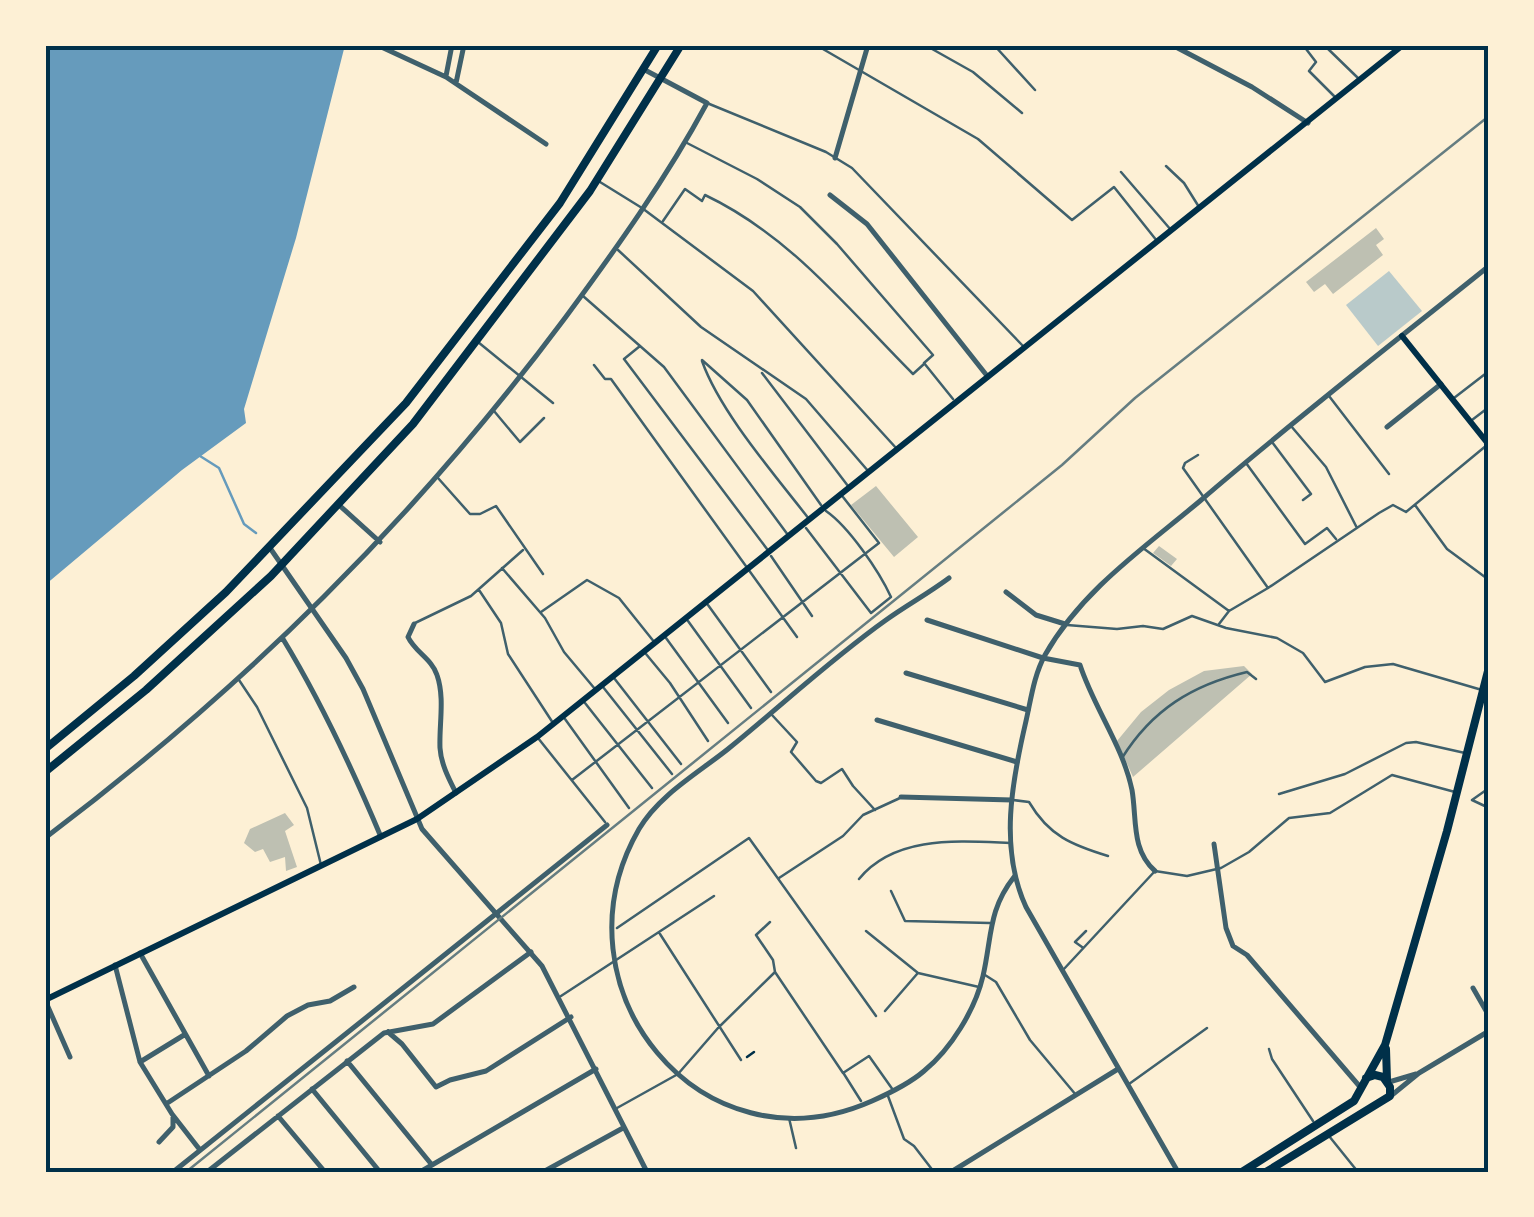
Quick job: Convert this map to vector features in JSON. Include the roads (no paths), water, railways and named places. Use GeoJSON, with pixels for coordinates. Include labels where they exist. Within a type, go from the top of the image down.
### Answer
{"type":"FeatureCollection","features":[{"type":"Feature","properties":{"kind":"main road"},"geometry":{"type":"LineString","coordinates":[[45,749],[134,676],[270,548],[406,403],[560,203],[658,45]]}},
{"type":"Feature","properties":{"kind":"main road"},"geometry":{"type":"LineString","coordinates":[[45,772],[146,690],[282,564],[413,424],[598,180],[681,45]]}},
{"type":"Feature","properties":{"kind":"main road"},"geometry":{"type":"LineString","coordinates":[[46,998],[381,838],[456,794],[564,718],[1403,45]]}},
{"type":"Feature","properties":{"kind":"main road"},"geometry":{"type":"LineString","coordinates":[[479,308],[495,318]]}},
{"type":"Feature","properties":{"kind":"main road"},"geometry":{"type":"LineString","coordinates":[[1402,336],[1488,445]]}},
{"type":"Feature","properties":{"kind":"main road"},"geometry":{"type":"LineString","coordinates":[[1378,1104],[1364,1100],[1362,1086],[1385,1044],[1466,753],[1484,703],[1489,666]]}},
{"type":"Feature","properties":{"kind":"main road"},"geometry":{"type":"LineString","coordinates":[[1266,1172],[1390,1096],[1385,1044]]}},
{"type":"Feature","properties":{"kind":"main road"},"geometry":{"type":"LineString","coordinates":[[1242,1172],[1343,1109],[1375,1075],[1388,1081]]}},
{"type":"Feature","properties":{"kind":"street"},"geometry":{"type":"LineString","coordinates":[[377,45],[446,77],[546,144]]}},
{"type":"Feature","properties":{"kind":"street"},"geometry":{"type":"LineString","coordinates":[[446,77],[452,45]]}},
{"type":"Feature","properties":{"kind":"street"},"geometry":{"type":"LineString","coordinates":[[456,83],[464,45]]}},
{"type":"Feature","properties":{"kind":"street"},"geometry":{"type":"LineString","coordinates":[[835,158],[868,45]]}},
{"type":"Feature","properties":{"kind":"street"},"geometry":{"type":"LineString","coordinates":[[1172,45],[1186,48],[1308,123]]}},
{"type":"Feature","properties":{"kind":"street"},"geometry":{"type":"LineString","coordinates":[[45,838],[167,742],[314,610],[380,542],[522,374],[617,248],[707,103],[645,70]]}},
{"type":"Feature","properties":{"kind":"street"},"geometry":{"type":"LineString","coordinates":[[830,194],[868,224],[988,377]]}},
{"type":"Feature","properties":{"kind":"street"},"geometry":{"type":"LineString","coordinates":[[1178,1172],[1026,907],[1014,877],[1012,800],[1017,762],[1043,658],[1080,605],[1142,548],[1270,440],[1489,266]]}},
{"type":"Feature","properties":{"kind":"street"},"geometry":{"type":"LineString","coordinates":[[1387,428],[1441,384]]}},
{"type":"Feature","properties":{"kind":"street"},"geometry":{"type":"LineString","coordinates":[[339,504],[380,542]]}},
{"type":"Feature","properties":{"kind":"street"},"geometry":{"type":"LineString","coordinates":[[270,548],[362,688],[422,829],[531,952],[560,996],[647,1172]]}},
{"type":"Feature","properties":{"kind":"street"},"geometry":{"type":"LineString","coordinates":[[949,578],[883,622],[652,808],[623,861],[612,901],[610,932],[614,962],[624,997],[640,1030],[658,1056],[678,1074],[724,1103],[789,1117],[833,1115],[890,1093],[929,1067],[953,1038],[980,988],[998,898],[1014,877]]}},
{"type":"Feature","properties":{"kind":"street"},"geometry":{"type":"LineString","coordinates":[[1006,592],[1036,616],[1065,624]]}},
{"type":"Feature","properties":{"kind":"street"},"geometry":{"type":"LineString","coordinates":[[927,620],[1043,658],[1080,665],[1131,787],[1142,860],[1155,871]]}},
{"type":"Feature","properties":{"kind":"street"},"geometry":{"type":"LineString","coordinates":[[414,624],[408,637],[439,678],[440,749],[456,794]]}},
{"type":"Feature","properties":{"kind":"street"},"geometry":{"type":"LineString","coordinates":[[284,639],[318,696],[381,838]]}},
{"type":"Feature","properties":{"kind":"street"},"geometry":{"type":"LineString","coordinates":[[906,673],[1028,710]]}},
{"type":"Feature","properties":{"kind":"street"},"geometry":{"type":"LineString","coordinates":[[877,720],[1017,762]]}},
{"type":"Feature","properties":{"kind":"street"},"geometry":{"type":"LineString","coordinates":[[901,797],[1012,800]]}},
{"type":"Feature","properties":{"kind":"street"},"geometry":{"type":"LineString","coordinates":[[174,1172],[607,825]]}},
{"type":"Feature","properties":{"kind":"street"},"geometry":{"type":"LineString","coordinates":[[1214,844],[1226,928],[1233,946],[1247,954],[1362,1086]]}},
{"type":"Feature","properties":{"kind":"street"},"geometry":{"type":"LineString","coordinates":[[208,1172],[388,1032],[433,1024],[531,952]]}},
{"type":"Feature","properties":{"kind":"street"},"geometry":{"type":"LineString","coordinates":[[140,953],[209,1076]]}},
{"type":"Feature","properties":{"kind":"street"},"geometry":{"type":"LineString","coordinates":[[115,965],[140,1062],[200,1150]]}},
{"type":"Feature","properties":{"kind":"street"},"geometry":{"type":"LineString","coordinates":[[166,1104],[246,1051],[287,1016],[308,1005],[330,1001],[354,987]]}},
{"type":"Feature","properties":{"kind":"street"},"geometry":{"type":"LineString","coordinates":[[1472,988],[1489,1016]]}},
{"type":"Feature","properties":{"kind":"street"},"geometry":{"type":"LineString","coordinates":[[46,998],[70,1056]]}},
{"type":"Feature","properties":{"kind":"street"},"geometry":{"type":"LineString","coordinates":[[388,1032],[436,1087],[486,1071],[571,1016]]}},
{"type":"Feature","properties":{"kind":"street"},"geometry":{"type":"LineString","coordinates":[[1390,1096],[1419,1073],[1489,1031]]}},
{"type":"Feature","properties":{"kind":"street"},"geometry":{"type":"LineString","coordinates":[[140,1062],[186,1034]]}},
{"type":"Feature","properties":{"kind":"street"},"geometry":{"type":"LineString","coordinates":[[347,1061],[432,1165]]}},
{"type":"Feature","properties":{"kind":"street"},"geometry":{"type":"LineString","coordinates":[[420,1172],[596,1069]]}},
{"type":"Feature","properties":{"kind":"street"},"geometry":{"type":"LineString","coordinates":[[950,1172],[1118,1069]]}},
{"type":"Feature","properties":{"kind":"street"},"geometry":{"type":"LineString","coordinates":[[1388,1081],[1419,1073]]}},
{"type":"Feature","properties":{"kind":"street"},"geometry":{"type":"LineString","coordinates":[[312,1089],[380,1172]]}},
{"type":"Feature","properties":{"kind":"street"},"geometry":{"type":"LineString","coordinates":[[159,1142],[173,1127],[172,1114]]}},
{"type":"Feature","properties":{"kind":"street"},"geometry":{"type":"LineString","coordinates":[[278,1116],[325,1172]]}},
{"type":"Feature","properties":{"kind":"street"},"geometry":{"type":"LineString","coordinates":[[542,1172],[624,1127]]}},
{"type":"Feature","properties":{"kind":"street"},"geometry":{"type":"LineString","coordinates":[[218,1165],[224,1172]]}},
{"type":"Feature","properties":{"kind":"lane"},"geometry":{"type":"LineString","coordinates":[[816,45],[978,140],[1072,220],[1114,187],[1158,242]]}},
{"type":"Feature","properties":{"kind":"lane"},"geometry":{"type":"LineString","coordinates":[[925,45],[973,72],[1022,114]]}},
{"type":"Feature","properties":{"kind":"lane"},"geometry":{"type":"LineString","coordinates":[[994,45],[1035,90]]}},
{"type":"Feature","properties":{"kind":"lane"},"geometry":{"type":"LineString","coordinates":[[1304,45],[1316,62],[1310,70],[1337,99]]}},
{"type":"Feature","properties":{"kind":"lane"},"geometry":{"type":"LineString","coordinates":[[1324,45],[1360,80]]}},
{"type":"Feature","properties":{"kind":"lane"},"geometry":{"type":"LineString","coordinates":[[707,103],[852,168],[1024,347]]}},
{"type":"Feature","properties":{"kind":"lane"},"geometry":{"type":"LineString","coordinates":[[662,222],[685,189],[702,201],[706,195],[742,213],[789,248],[913,374],[933,355],[838,244],[800,207],[757,179],[686,142]]}},
{"type":"Feature","properties":{"kind":"lane"},"geometry":{"type":"LineString","coordinates":[[1166,166],[1184,183],[1200,208]]}},
{"type":"Feature","properties":{"kind":"lane"},"geometry":{"type":"LineString","coordinates":[[1120,172],[1172,231]]}},
{"type":"Feature","properties":{"kind":"lane"},"geometry":{"type":"LineString","coordinates":[[598,180],[662,222],[753,291],[898,450]]}},
{"type":"Feature","properties":{"kind":"lane"},"geometry":{"type":"LineString","coordinates":[[617,248],[701,328],[806,399],[870,473]]}},
{"type":"Feature","properties":{"kind":"lane"},"geometry":{"type":"LineString","coordinates":[[582,295],[664,366],[789,537]]}},
{"type":"Feature","properties":{"kind":"lane"},"geometry":{"type":"LineString","coordinates":[[477,341],[553,402]]}},
{"type":"Feature","properties":{"kind":"lane"},"geometry":{"type":"LineString","coordinates":[[640,346],[624,358],[770,552],[812,616]]}},
{"type":"Feature","properties":{"kind":"lane"},"geometry":{"type":"LineString","coordinates":[[702,360],[747,400],[824,509],[836,518],[891,597],[871,614],[738,422],[702,360]]}},
{"type":"Feature","properties":{"kind":"lane"},"geometry":{"type":"LineString","coordinates":[[924,364],[956,403]]}},
{"type":"Feature","properties":{"kind":"lane"},"geometry":{"type":"LineString","coordinates":[[594,366],[622,394],[797,638]]}},
{"type":"Feature","properties":{"kind":"lane"},"geometry":{"type":"LineString","coordinates":[[1452,399],[1489,371]]}},
{"type":"Feature","properties":{"kind":"lane"},"geometry":{"type":"LineString","coordinates":[[762,372],[850,489]]}},
{"type":"Feature","properties":{"kind":"lane"},"geometry":{"type":"LineString","coordinates":[[1328,394],[1389,474]]}},
{"type":"Feature","properties":{"kind":"lane"},"geometry":{"type":"LineString","coordinates":[[1471,422],[1489,407]]}},
{"type":"Feature","properties":{"kind":"lane"},"geometry":{"type":"LineString","coordinates":[[493,410],[520,442],[544,418]]}},
{"type":"Feature","properties":{"kind":"lane"},"geometry":{"type":"LineString","coordinates":[[1290,425],[1326,467],[1358,528]]}},
{"type":"Feature","properties":{"kind":"lane"},"geometry":{"type":"LineString","coordinates":[[1270,440],[1310,494],[1302,500]]}},
{"type":"Feature","properties":{"kind":"lane"},"geometry":{"type":"LineString","coordinates":[[1218,624],[1229,611],[1393,505],[1406,512],[1488,445]]}},
{"type":"Feature","properties":{"kind":"lane"},"geometry":{"type":"LineString","coordinates":[[1198,455],[1184,468],[1268,588]]}},
{"type":"Feature","properties":{"kind":"lane"},"geometry":{"type":"LineString","coordinates":[[1245,462],[1305,544],[1328,528],[1338,542]]}},
{"type":"Feature","properties":{"kind":"lane"},"geometry":{"type":"LineString","coordinates":[[437,477],[470,514],[496,506],[543,574]]}},
{"type":"Feature","properties":{"kind":"lane"},"geometry":{"type":"LineString","coordinates":[[572,780],[880,543],[842,496]]}},
{"type":"Feature","properties":{"kind":"lane"},"geometry":{"type":"LineString","coordinates":[[1415,505],[1447,549],[1489,580]]}},
{"type":"Feature","properties":{"kind":"lane"},"geometry":{"type":"LineString","coordinates":[[1142,548],[1229,611]]}},
{"type":"Feature","properties":{"kind":"lane"},"geometry":{"type":"LineString","coordinates":[[414,624],[479,590],[525,549]]}},
{"type":"Feature","properties":{"kind":"lane"},"geometry":{"type":"LineString","coordinates":[[502,568],[541,612],[564,652],[638,729],[672,774]]}},
{"type":"Feature","properties":{"kind":"lane"},"geometry":{"type":"LineString","coordinates":[[541,612],[587,580],[619,598],[656,644]]}},
{"type":"Feature","properties":{"kind":"lane"},"geometry":{"type":"LineString","coordinates":[[479,590],[501,623],[508,654],[554,725]]}},
{"type":"Feature","properties":{"kind":"lane"},"geometry":{"type":"LineString","coordinates":[[707,604],[770,692]]}},
{"type":"Feature","properties":{"kind":"lane"},"geometry":{"type":"LineString","coordinates":[[1065,624],[1117,630],[1143,626],[1162,629],[1192,616],[1278,638],[1302,654],[1325,682],[1365,667],[1393,664],[1483,690]]}},
{"type":"Feature","properties":{"kind":"lane"},"geometry":{"type":"LineString","coordinates":[[687,620],[750,708]]}},
{"type":"Feature","properties":{"kind":"lane"},"geometry":{"type":"LineString","coordinates":[[666,637],[728,723]]}},
{"type":"Feature","properties":{"kind":"lane"},"geometry":{"type":"LineString","coordinates":[[645,653],[708,741]]}},
{"type":"Feature","properties":{"kind":"lane"},"geometry":{"type":"LineString","coordinates":[[1121,760],[1140,732],[1170,702],[1213,680],[1247,672],[1256,679]]}},
{"type":"Feature","properties":{"kind":"lane"},"geometry":{"type":"LineString","coordinates":[[614,677],[681,764]]}},
{"type":"Feature","properties":{"kind":"lane"},"geometry":{"type":"LineString","coordinates":[[239,680],[257,707],[307,808],[321,866]]}},
{"type":"Feature","properties":{"kind":"lane"},"geometry":{"type":"LineString","coordinates":[[584,702],[652,788]]}},
{"type":"Feature","properties":{"kind":"lane"},"geometry":{"type":"LineString","coordinates":[[771,714],[797,742],[791,752],[816,780],[821,783],[842,769],[876,810]]}},
{"type":"Feature","properties":{"kind":"lane"},"geometry":{"type":"LineString","coordinates":[[564,718],[629,808]]}},
{"type":"Feature","properties":{"kind":"lane"},"geometry":{"type":"LineString","coordinates":[[537,737],[607,825]]}},
{"type":"Feature","properties":{"kind":"lane"},"geometry":{"type":"LineString","coordinates":[[1278,794],[1345,774],[1406,743],[1466,753]]}},
{"type":"Feature","properties":{"kind":"lane"},"geometry":{"type":"LineString","coordinates":[[1062,971],[1155,871],[1186,876],[1217,870],[1249,852],[1289,818],[1330,813],[1392,775],[1457,793]]}},
{"type":"Feature","properties":{"kind":"lane"},"geometry":{"type":"LineString","coordinates":[[1489,788],[1472,800],[1489,808]]}},
{"type":"Feature","properties":{"kind":"lane"},"geometry":{"type":"LineString","coordinates":[[778,879],[843,836],[863,815],[901,797]]}},
{"type":"Feature","properties":{"kind":"lane"},"geometry":{"type":"LineString","coordinates":[[1012,800],[1030,802],[1040,821],[1071,845],[1108,856]]}},
{"type":"Feature","properties":{"kind":"lane"},"geometry":{"type":"LineString","coordinates":[[610,932],[749,838],[876,1016]]}},
{"type":"Feature","properties":{"kind":"lane"},"geometry":{"type":"LineString","coordinates":[[859,880],[877,862],[923,844],[1011,843]]}},
{"type":"Feature","properties":{"kind":"lane"},"geometry":{"type":"LineString","coordinates":[[892,891],[899,912],[908,922],[992,923]]}},
{"type":"Feature","properties":{"kind":"lane"},"geometry":{"type":"LineString","coordinates":[[560,996],[714,896]]}},
{"type":"Feature","properties":{"kind":"lane"},"geometry":{"type":"LineString","coordinates":[[770,922],[756,935],[773,960],[775,972],[863,1105]]}},
{"type":"Feature","properties":{"kind":"lane"},"geometry":{"type":"LineString","coordinates":[[1083,948],[1075,942],[1086,931]]}},
{"type":"Feature","properties":{"kind":"lane"},"geometry":{"type":"LineString","coordinates":[[659,932],[741,1060]]}},
{"type":"Feature","properties":{"kind":"lane"},"geometry":{"type":"LineString","coordinates":[[866,932],[918,972],[980,988]]}},
{"type":"Feature","properties":{"kind":"lane"},"geometry":{"type":"LineString","coordinates":[[616,1109],[678,1074],[775,972]]}},
{"type":"Feature","properties":{"kind":"lane"},"geometry":{"type":"LineString","coordinates":[[885,1011],[918,972]]}},
{"type":"Feature","properties":{"kind":"lane"},"geometry":{"type":"LineString","coordinates":[[984,974],[996,982],[1030,1040],[1076,1096]]}},
{"type":"Feature","properties":{"kind":"lane"},"geometry":{"type":"LineString","coordinates":[[1127,1084],[1207,1028]]}},
{"type":"Feature","properties":{"kind":"lane"},"geometry":{"type":"LineString","coordinates":[[1269,1049],[1317,1126]]}},
{"type":"Feature","properties":{"kind":"lane"},"geometry":{"type":"LineString","coordinates":[[843,1073],[870,1056],[890,1093],[904,1139],[934,1172]]}},
{"type":"Feature","properties":{"kind":"lane"},"geometry":{"type":"LineString","coordinates":[[789,1117],[796,1148]]}},
{"type":"Feature","properties":{"kind":"lane"},"geometry":{"type":"LineString","coordinates":[[1328,1134],[1358,1172]]}},
{"type":"Feature","properties":{"kind":"water"},"geometry":{"type":"Polygon","coordinates":[[[45,45],[345,45],[296,238],[244,409],[246,423],[182,470],[45,585],[45,45]]]}},
{"type":"Feature","properties":{"kind":"waterway"},"geometry":{"type":"LineString","coordinates":[[200,456],[219,468],[244,524],[256,533]]}},
{"type":"Feature","properties":{"kind":"railway"},"geometry":{"type":"LineString","coordinates":[[186,1172],[1062,465],[1135,398],[1489,116]]}}]}
